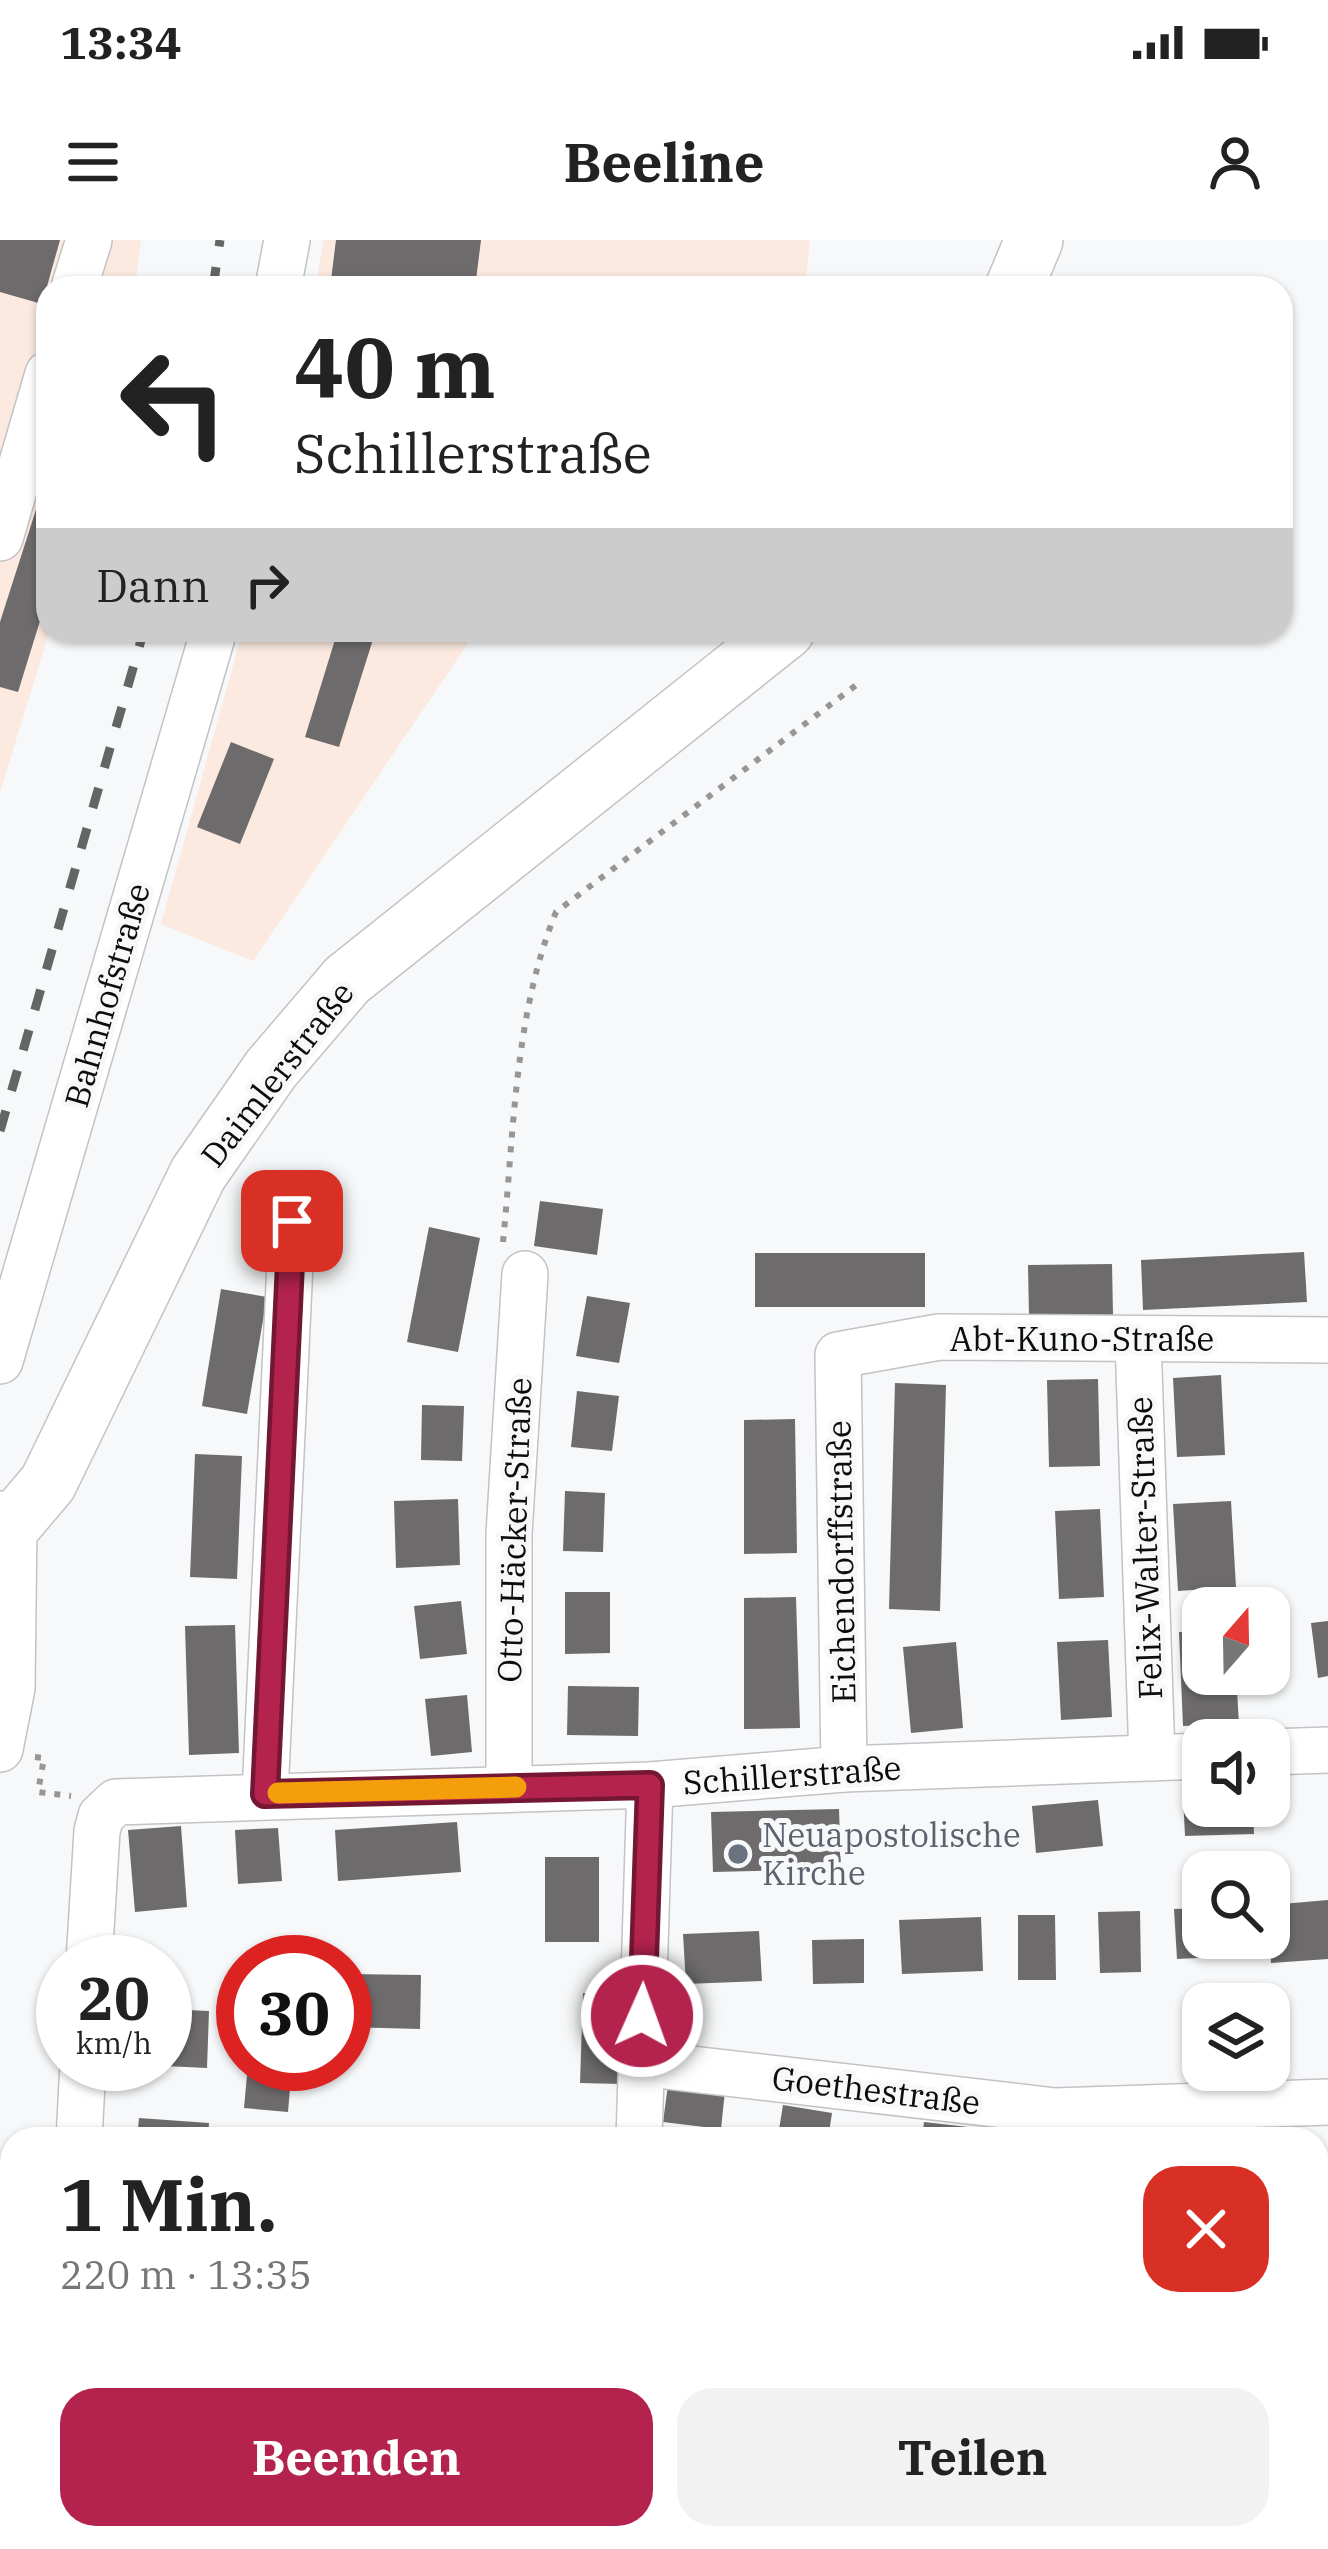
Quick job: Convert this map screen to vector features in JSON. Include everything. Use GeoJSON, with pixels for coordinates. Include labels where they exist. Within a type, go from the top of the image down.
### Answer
{"type":"FeatureCollection","features":[{"type":"Feature","properties":{"kind":"main road"},"geometry":{"type":"LineString","coordinates":[[1019,276],[1034,240]]}},
{"type":"Feature","properties":{"kind":"main road","name":"Daimlerstraße"},"geometry":{"type":"LineString","coordinates":[[7,1521],[48,1483],[198,1174],[271,1070],[347,980],[771,642]]}},
{"type":"Feature","properties":{"kind":"street"},"geometry":{"type":"LineString","coordinates":[[78,276],[89,240]]}},
{"type":"Feature","properties":{"kind":"street"},"geometry":{"type":"LineString","coordinates":[[280,276],[287,240]]}},
{"type":"Feature","properties":{"kind":"street"},"geometry":{"type":"LineString","coordinates":[[0,538],[36,415]]}},
{"type":"Feature","properties":{"kind":"street","name":"Bahnhofstraße"},"geometry":{"type":"LineString","coordinates":[[0,1360],[210,642]]}},
{"type":"Feature","properties":{"kind":"street"},"geometry":{"type":"LineString","coordinates":[[265,1794],[292,1221]]}},
{"type":"Feature","properties":{"kind":"street","name":"Otto-Häcker-Straße"},"geometry":{"type":"LineString","coordinates":[[509,1787],[509,1534],[525,1274]]}},
{"type":"Feature","properties":{"kind":"street","name":"Abt-Kuno-Straße"},"geometry":{"type":"LineString","coordinates":[[838,1355],[939,1337],[1328,1340]]}},
{"type":"Feature","properties":{"kind":"street","name":"Felix-Walter-Straße"},"geometry":{"type":"LineString","coordinates":[[1138,1339],[1152,1758]]}},
{"type":"Feature","properties":{"kind":"street","name":"Eichendorffstraße"},"geometry":{"type":"LineString","coordinates":[[838,1355],[844,1769]]}},
{"type":"Feature","properties":{"kind":"street","name":"Daimlerstraße"},"geometry":{"type":"LineString","coordinates":[[7,1521],[11,1752]]}},
{"type":"Feature","properties":{"kind":"street"},"geometry":{"type":"LineString","coordinates":[[1290,1751],[1328,1750]]}},
{"type":"Feature","properties":{"kind":"street","name":"Schillerstraße"},"geometry":{"type":"LineString","coordinates":[[116,1802],[650,1785],[844,1769],[1182,1757]]}},
{"type":"Feature","properties":{"kind":"street"},"geometry":{"type":"LineString","coordinates":[[639,2127],[650,1785]]}},
{"type":"Feature","properties":{"kind":"street"},"geometry":{"type":"LineString","coordinates":[[91,1935],[97,1832],[101,1816],[116,1802]]}},
{"type":"Feature","properties":{"kind":"street","name":"Goethestraße"},"geometry":{"type":"LineString","coordinates":[[640,2063],[1055,2111],[1328,2102]]}},
{"type":"Feature","properties":{"kind":"street"},"geometry":{"type":"LineString","coordinates":[[80,2127],[82,2091]]}},
{"type":"Feature","properties":{"kind":"path"},"geometry":{"type":"LineString","coordinates":[[525,1274],[501,1260],[528,1005],[539,955],[556,913],[859,683]]}},
{"type":"Feature","properties":{"kind":"path"},"geometry":{"type":"LineString","coordinates":[[11,1752],[44,1758],[38,1792],[116,1802]]}},
{"type":"Feature","properties":{"kind":"shaded area"},"geometry":{"type":"Polygon","coordinates":[[[0,240],[141,240],[136,276],[36,276],[36,642],[46,642],[0,792],[0,240]]]}},
{"type":"Feature","properties":{"kind":"shaded area"},"geometry":{"type":"Polygon","coordinates":[[[324,240],[810,240],[806,276],[317,276],[324,240]]]}},
{"type":"Feature","properties":{"kind":"shaded area"},"geometry":{"type":"Polygon","coordinates":[[[240,642],[469,642],[253,961],[161,924],[240,642]]]}},
{"type":"Feature","properties":{"kind":"building"},"geometry":{"type":"Polygon","coordinates":[[[0,240],[60,240],[50,276],[36,276],[36,302],[0,292],[0,240]]]}},
{"type":"Feature","properties":{"kind":"building"},"geometry":{"type":"Polygon","coordinates":[[[336,240],[481,240],[476,276],[332,276],[336,240]]]}},
{"type":"Feature","properties":{"kind":"building"},"geometry":{"type":"Polygon","coordinates":[[[36,510],[36,634],[18,692],[0,687],[0,622],[36,510]]]}},
{"type":"Feature","properties":{"kind":"building"},"geometry":{"type":"Polygon","coordinates":[[[334,642],[372,642],[339,747],[305,737],[334,642]]]}},
{"type":"Feature","properties":{"kind":"building"},"geometry":{"type":"Polygon","coordinates":[[[231,742],[274,759],[240,844],[197,827],[231,742]]]}},
{"type":"Feature","properties":{"kind":"building"},"geometry":{"type":"Polygon","coordinates":[[[540,1201],[603,1209],[597,1255],[534,1246],[540,1201]]]}},
{"type":"Feature","properties":{"kind":"building"},"geometry":{"type":"Polygon","coordinates":[[[429,1227],[480,1238],[458,1352],[407,1342],[429,1227]]]}},
{"type":"Feature","properties":{"kind":"building"},"geometry":{"type":"Polygon","coordinates":[[[1304,1252],[1307,1302],[1143,1310],[1141,1260],[1304,1252]]]}},
{"type":"Feature","properties":{"kind":"building"},"geometry":{"type":"Polygon","coordinates":[[[755,1253],[925,1253],[925,1307],[755,1307],[755,1253]]]}},
{"type":"Feature","properties":{"kind":"building"},"geometry":{"type":"Polygon","coordinates":[[[1112,1264],[1113,1315],[1029,1316],[1028,1265],[1112,1264]]]}},
{"type":"Feature","properties":{"kind":"building"},"geometry":{"type":"Polygon","coordinates":[[[221,1289],[267,1297],[247,1414],[202,1406],[221,1289]]]}},
{"type":"Feature","properties":{"kind":"building"},"geometry":{"type":"Polygon","coordinates":[[[587,1296],[630,1303],[619,1363],[576,1356],[587,1296]]]}},
{"type":"Feature","properties":{"kind":"building"},"geometry":{"type":"Polygon","coordinates":[[[1221,1375],[1225,1455],[1177,1457],[1173,1378],[1221,1375]]]}},
{"type":"Feature","properties":{"kind":"building"},"geometry":{"type":"Polygon","coordinates":[[[1098,1379],[1100,1466],[1049,1467],[1047,1380],[1098,1379]]]}},
{"type":"Feature","properties":{"kind":"building"},"geometry":{"type":"Polygon","coordinates":[[[895,1383],[946,1385],[940,1611],[889,1609],[895,1383]]]}},
{"type":"Feature","properties":{"kind":"building"},"geometry":{"type":"Polygon","coordinates":[[[577,1391],[619,1396],[612,1451],[571,1447],[577,1391]]]}},
{"type":"Feature","properties":{"kind":"building"},"geometry":{"type":"Polygon","coordinates":[[[422,1405],[464,1406],[462,1461],[421,1460],[422,1405]]]}},
{"type":"Feature","properties":{"kind":"building"},"geometry":{"type":"Polygon","coordinates":[[[795,1419],[797,1553],[744,1554],[744,1420],[795,1419]]]}},
{"type":"Feature","properties":{"kind":"building"},"geometry":{"type":"Polygon","coordinates":[[[195,1454],[242,1456],[237,1579],[190,1577],[195,1454]]]}},
{"type":"Feature","properties":{"kind":"building"},"geometry":{"type":"Polygon","coordinates":[[[565,1491],[605,1493],[603,1552],[563,1551],[565,1491]]]}},
{"type":"Feature","properties":{"kind":"building"},"geometry":{"type":"Polygon","coordinates":[[[458,1499],[460,1565],[396,1568],[394,1501],[458,1499]]]}},
{"type":"Feature","properties":{"kind":"building"},"geometry":{"type":"Polygon","coordinates":[[[1231,1501],[1236,1587],[1182,1587],[1178,1591],[1173,1504],[1231,1501]]]}},
{"type":"Feature","properties":{"kind":"building"},"geometry":{"type":"Polygon","coordinates":[[[1100,1509],[1104,1597],[1059,1599],[1055,1511],[1100,1509]]]}},
{"type":"Feature","properties":{"kind":"building"},"geometry":{"type":"Polygon","coordinates":[[[565,1592],[610,1592],[610,1653],[565,1654],[565,1592]]]}},
{"type":"Feature","properties":{"kind":"building"},"geometry":{"type":"Polygon","coordinates":[[[796,1597],[800,1728],[744,1729],[744,1598],[796,1597]]]}},
{"type":"Feature","properties":{"kind":"building"},"geometry":{"type":"Polygon","coordinates":[[[461,1601],[467,1654],[420,1659],[414,1606],[461,1601]]]}},
{"type":"Feature","properties":{"kind":"building"},"geometry":{"type":"Polygon","coordinates":[[[1328,1621],[1328,1676],[1318,1678],[1311,1623],[1328,1621]]]}},
{"type":"Feature","properties":{"kind":"building"},"geometry":{"type":"Polygon","coordinates":[[[235,1625],[239,1753],[189,1755],[185,1626],[235,1625]]]}},
{"type":"Feature","properties":{"kind":"building"},"geometry":{"type":"Polygon","coordinates":[[[1179,1632],[1182,1695],[1237,1695],[1239,1719],[1183,1719],[1179,1632]]]}},
{"type":"Feature","properties":{"kind":"building"},"geometry":{"type":"Polygon","coordinates":[[[1108,1640],[1112,1717],[1061,1720],[1057,1642],[1108,1640]]]}},
{"type":"Feature","properties":{"kind":"building"},"geometry":{"type":"Polygon","coordinates":[[[956,1642],[963,1728],[911,1733],[903,1647],[956,1642]]]}},
{"type":"Feature","properties":{"kind":"building"},"geometry":{"type":"Polygon","coordinates":[[[568,1686],[639,1687],[638,1736],[567,1735],[568,1686]]]}},
{"type":"Feature","properties":{"kind":"building"},"geometry":{"type":"Polygon","coordinates":[[[467,1695],[472,1752],[431,1756],[425,1699],[467,1695]]]}},
{"type":"Feature","properties":{"kind":"building"},"geometry":{"type":"Polygon","coordinates":[[[1098,1800],[1103,1846],[1036,1853],[1032,1806],[1098,1800]]]}},
{"type":"Feature","properties":{"kind":"building"},"geometry":{"type":"Polygon","coordinates":[[[839,1809],[841,1869],[713,1872],[711,1812],[839,1809]]]}},
{"type":"Feature","properties":{"kind":"building"},"geometry":{"type":"Polygon","coordinates":[[[457,1822],[461,1872],[338,1881],[335,1830],[457,1822]]]}},
{"type":"Feature","properties":{"kind":"building"},"geometry":{"type":"Polygon","coordinates":[[[181,1826],[187,1907],[135,1912],[128,1830],[181,1826]]]}},
{"type":"Feature","properties":{"kind":"building"},"geometry":{"type":"Polygon","coordinates":[[[1185,1827],[1254,1827],[1254,1834],[1185,1836],[1185,1827]]]}},
{"type":"Feature","properties":{"kind":"building"},"geometry":{"type":"Polygon","coordinates":[[[278,1828],[282,1881],[238,1884],[235,1830],[278,1828]]]}},
{"type":"Feature","properties":{"kind":"building"},"geometry":{"type":"Polygon","coordinates":[[[545,1857],[599,1857],[599,1942],[545,1942],[545,1857]]]}},
{"type":"Feature","properties":{"kind":"building"},"geometry":{"type":"Polygon","coordinates":[[[1328,1900],[1328,1959],[1271,1963],[1271,1959],[1290,1959],[1290,1903],[1328,1900]]]}},
{"type":"Feature","properties":{"kind":"building"},"geometry":{"type":"Polygon","coordinates":[[[1174,1909],[1182,1909],[1182,1959],[1177,1959],[1174,1909]]]}},
{"type":"Feature","properties":{"kind":"building"},"geometry":{"type":"Polygon","coordinates":[[[1140,1911],[1141,1972],[1100,1973],[1098,1912],[1140,1911]]]}},
{"type":"Feature","properties":{"kind":"building"},"geometry":{"type":"Polygon","coordinates":[[[1018,1915],[1055,1915],[1056,1980],[1018,1980],[1018,1915]]]}},
{"type":"Feature","properties":{"kind":"building"},"geometry":{"type":"Polygon","coordinates":[[[981,1917],[983,1971],[902,1974],[899,1920],[981,1917]]]}},
{"type":"Feature","properties":{"kind":"building"},"geometry":{"type":"Polygon","coordinates":[[[759,1931],[762,1981],[686,1984],[683,1934],[759,1931]]]}},
{"type":"Feature","properties":{"kind":"building"},"geometry":{"type":"Polygon","coordinates":[[[864,1939],[864,1983],[813,1984],[812,1940],[864,1939]]]}},
{"type":"Feature","properties":{"kind":"building"},"geometry":{"type":"Polygon","coordinates":[[[372,1974],[421,1975],[420,2029],[372,2028],[372,1974]]]}},
{"type":"Feature","properties":{"kind":"building"},"geometry":{"type":"Polygon","coordinates":[[[583,1993],[623,1994],[621,2084],[580,2083],[583,1993]]]}},
{"type":"Feature","properties":{"kind":"building"},"geometry":{"type":"Polygon","coordinates":[[[192,2010],[209,2011],[207,2068],[192,2067],[192,2010]]]}},
{"type":"Feature","properties":{"kind":"building"},"geometry":{"type":"Polygon","coordinates":[[[668,2085],[725,2091],[721,2127],[663,2122],[668,2085]]]}},
{"type":"Feature","properties":{"kind":"building"},"geometry":{"type":"Polygon","coordinates":[[[246,2091],[290,2091],[288,2112],[244,2108],[246,2091]]]}},
{"type":"Feature","properties":{"kind":"building"},"geometry":{"type":"Polygon","coordinates":[[[783,2105],[832,2113],[830,2127],[779,2127],[783,2105]]]}},
{"type":"Feature","properties":{"kind":"building"},"geometry":{"type":"Polygon","coordinates":[[[139,2118],[209,2123],[209,2127],[138,2127],[139,2118]]]}},
{"type":"Feature","properties":{"kind":"building"},"geometry":{"type":"Polygon","coordinates":[[[924,2122],[968,2127],[923,2127],[924,2122]]]}},
{"type":"Feature","properties":{"kind":"railway"},"geometry":{"type":"LineString","coordinates":[[215,276],[220,240]]}},
{"type":"Feature","properties":{"kind":"railway"},"geometry":{"type":"LineString","coordinates":[[0,1131],[141,642]]}},
{"type":"Feature","properties":{"kind":"slow traffic"},"geometry":{"type":"LineString","coordinates":[[278,1793],[516,1787]]}},
{"type":"Feature","properties":{"kind":"place","name":"Neuapostolische Kirche"},"geometry":{"type":"Point","coordinates":[738,1854]}},
{"type":"Feature","properties":{"kind":"route"},"geometry":{"type":"LineString","coordinates":[[292,1221],[265,1794],[650,1785],[642,2016]]}}]}
